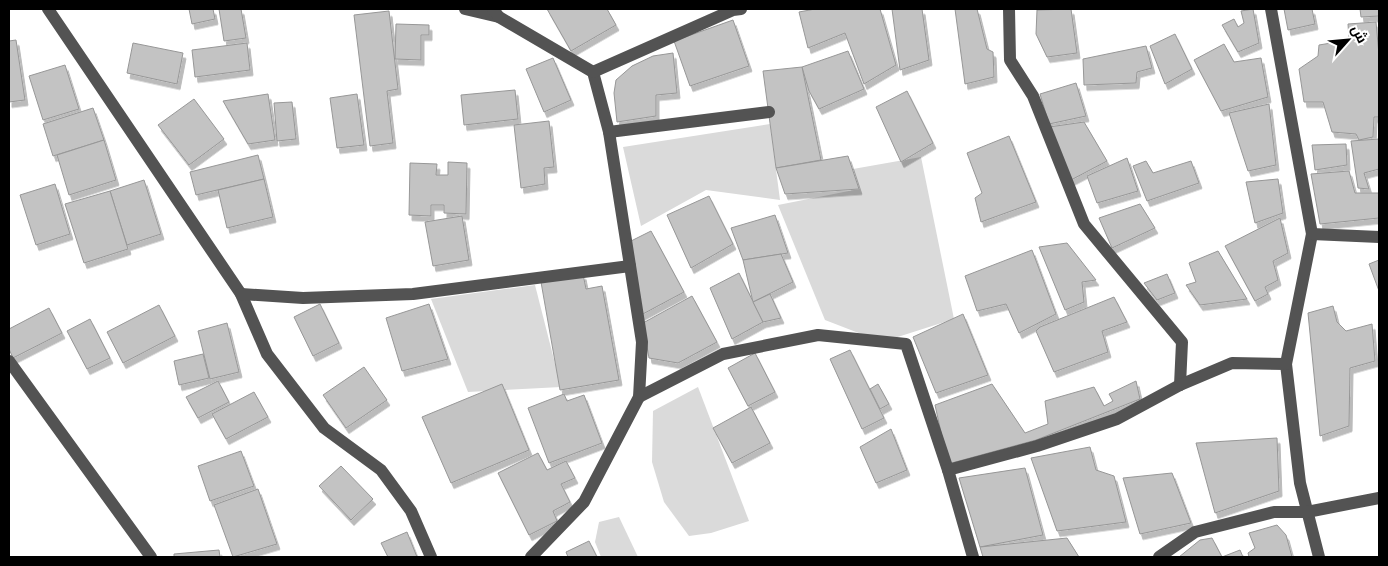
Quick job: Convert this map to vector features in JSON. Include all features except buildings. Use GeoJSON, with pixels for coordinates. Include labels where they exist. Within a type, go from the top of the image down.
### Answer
{"type":"FeatureCollection","features":[{"type":"Feature","properties":{"kind":"street"},"geometry":{"type":"LineString","coordinates":[[48,9],[241,294],[267,354],[324,428],[381,470],[411,511],[432,557]]}},
{"type":"Feature","properties":{"kind":"street"},"geometry":{"type":"LineString","coordinates":[[465,9],[496,13],[593,72],[609,132],[642,342],[639,397],[584,502],[531,557]]}},
{"type":"Feature","properties":{"kind":"street"},"geometry":{"type":"LineString","coordinates":[[593,72],[733,10],[740,9]]}},
{"type":"Feature","properties":{"kind":"street"},"geometry":{"type":"LineString","coordinates":[[1009,9],[1010,60],[1033,96],[1084,224],[1182,342],[1180,385]]}},
{"type":"Feature","properties":{"kind":"street"},"geometry":{"type":"LineString","coordinates":[[1271,9],[1312,234],[1286,364],[1300,483],[1319,557]]}},
{"type":"Feature","properties":{"kind":"street"},"geometry":{"type":"LineString","coordinates":[[609,132],[769,112]]}},
{"type":"Feature","properties":{"kind":"street"},"geometry":{"type":"LineString","coordinates":[[1312,234],[1379,237]]}},
{"type":"Feature","properties":{"kind":"street"},"geometry":{"type":"LineString","coordinates":[[241,294],[303,298],[413,294],[630,266]]}},
{"type":"Feature","properties":{"kind":"street"},"geometry":{"type":"LineString","coordinates":[[639,397],[723,354],[818,334],[906,344],[948,470],[973,557]]}},
{"type":"Feature","properties":{"kind":"street"},"geometry":{"type":"LineString","coordinates":[[9,361],[151,557]]}},
{"type":"Feature","properties":{"kind":"street"},"geometry":{"type":"LineString","coordinates":[[948,470],[1037,446],[1117,419],[1180,385],[1232,363],[1286,364]]}},
{"type":"Feature","properties":{"kind":"street"},"geometry":{"type":"LineString","coordinates":[[1159,557],[1195,532],[1274,512],[1307,512],[1379,498]]}},
{"type":"Feature","properties":{"kind":"shaded area"},"geometry":{"type":"Polygon","coordinates":[[[770,124],[780,200],[706,190],[641,226],[623,147],[770,124]]]}},
{"type":"Feature","properties":{"kind":"shaded area"},"geometry":{"type":"Polygon","coordinates":[[[921,157],[954,319],[882,342],[825,320],[778,205],[859,189],[853,169],[921,157]]]}},
{"type":"Feature","properties":{"kind":"shaded area"},"geometry":{"type":"Polygon","coordinates":[[[535,285],[561,387],[468,392],[431,299],[535,285]]]}},
{"type":"Feature","properties":{"kind":"shaded area"},"geometry":{"type":"Polygon","coordinates":[[[698,387],[749,521],[711,533],[689,536],[664,502],[652,462],[653,411],[698,387]]]}},
{"type":"Feature","properties":{"kind":"shaded area"},"geometry":{"type":"Polygon","coordinates":[[[619,517],[638,557],[601,557],[595,542],[599,522],[619,517]]]}}]}
